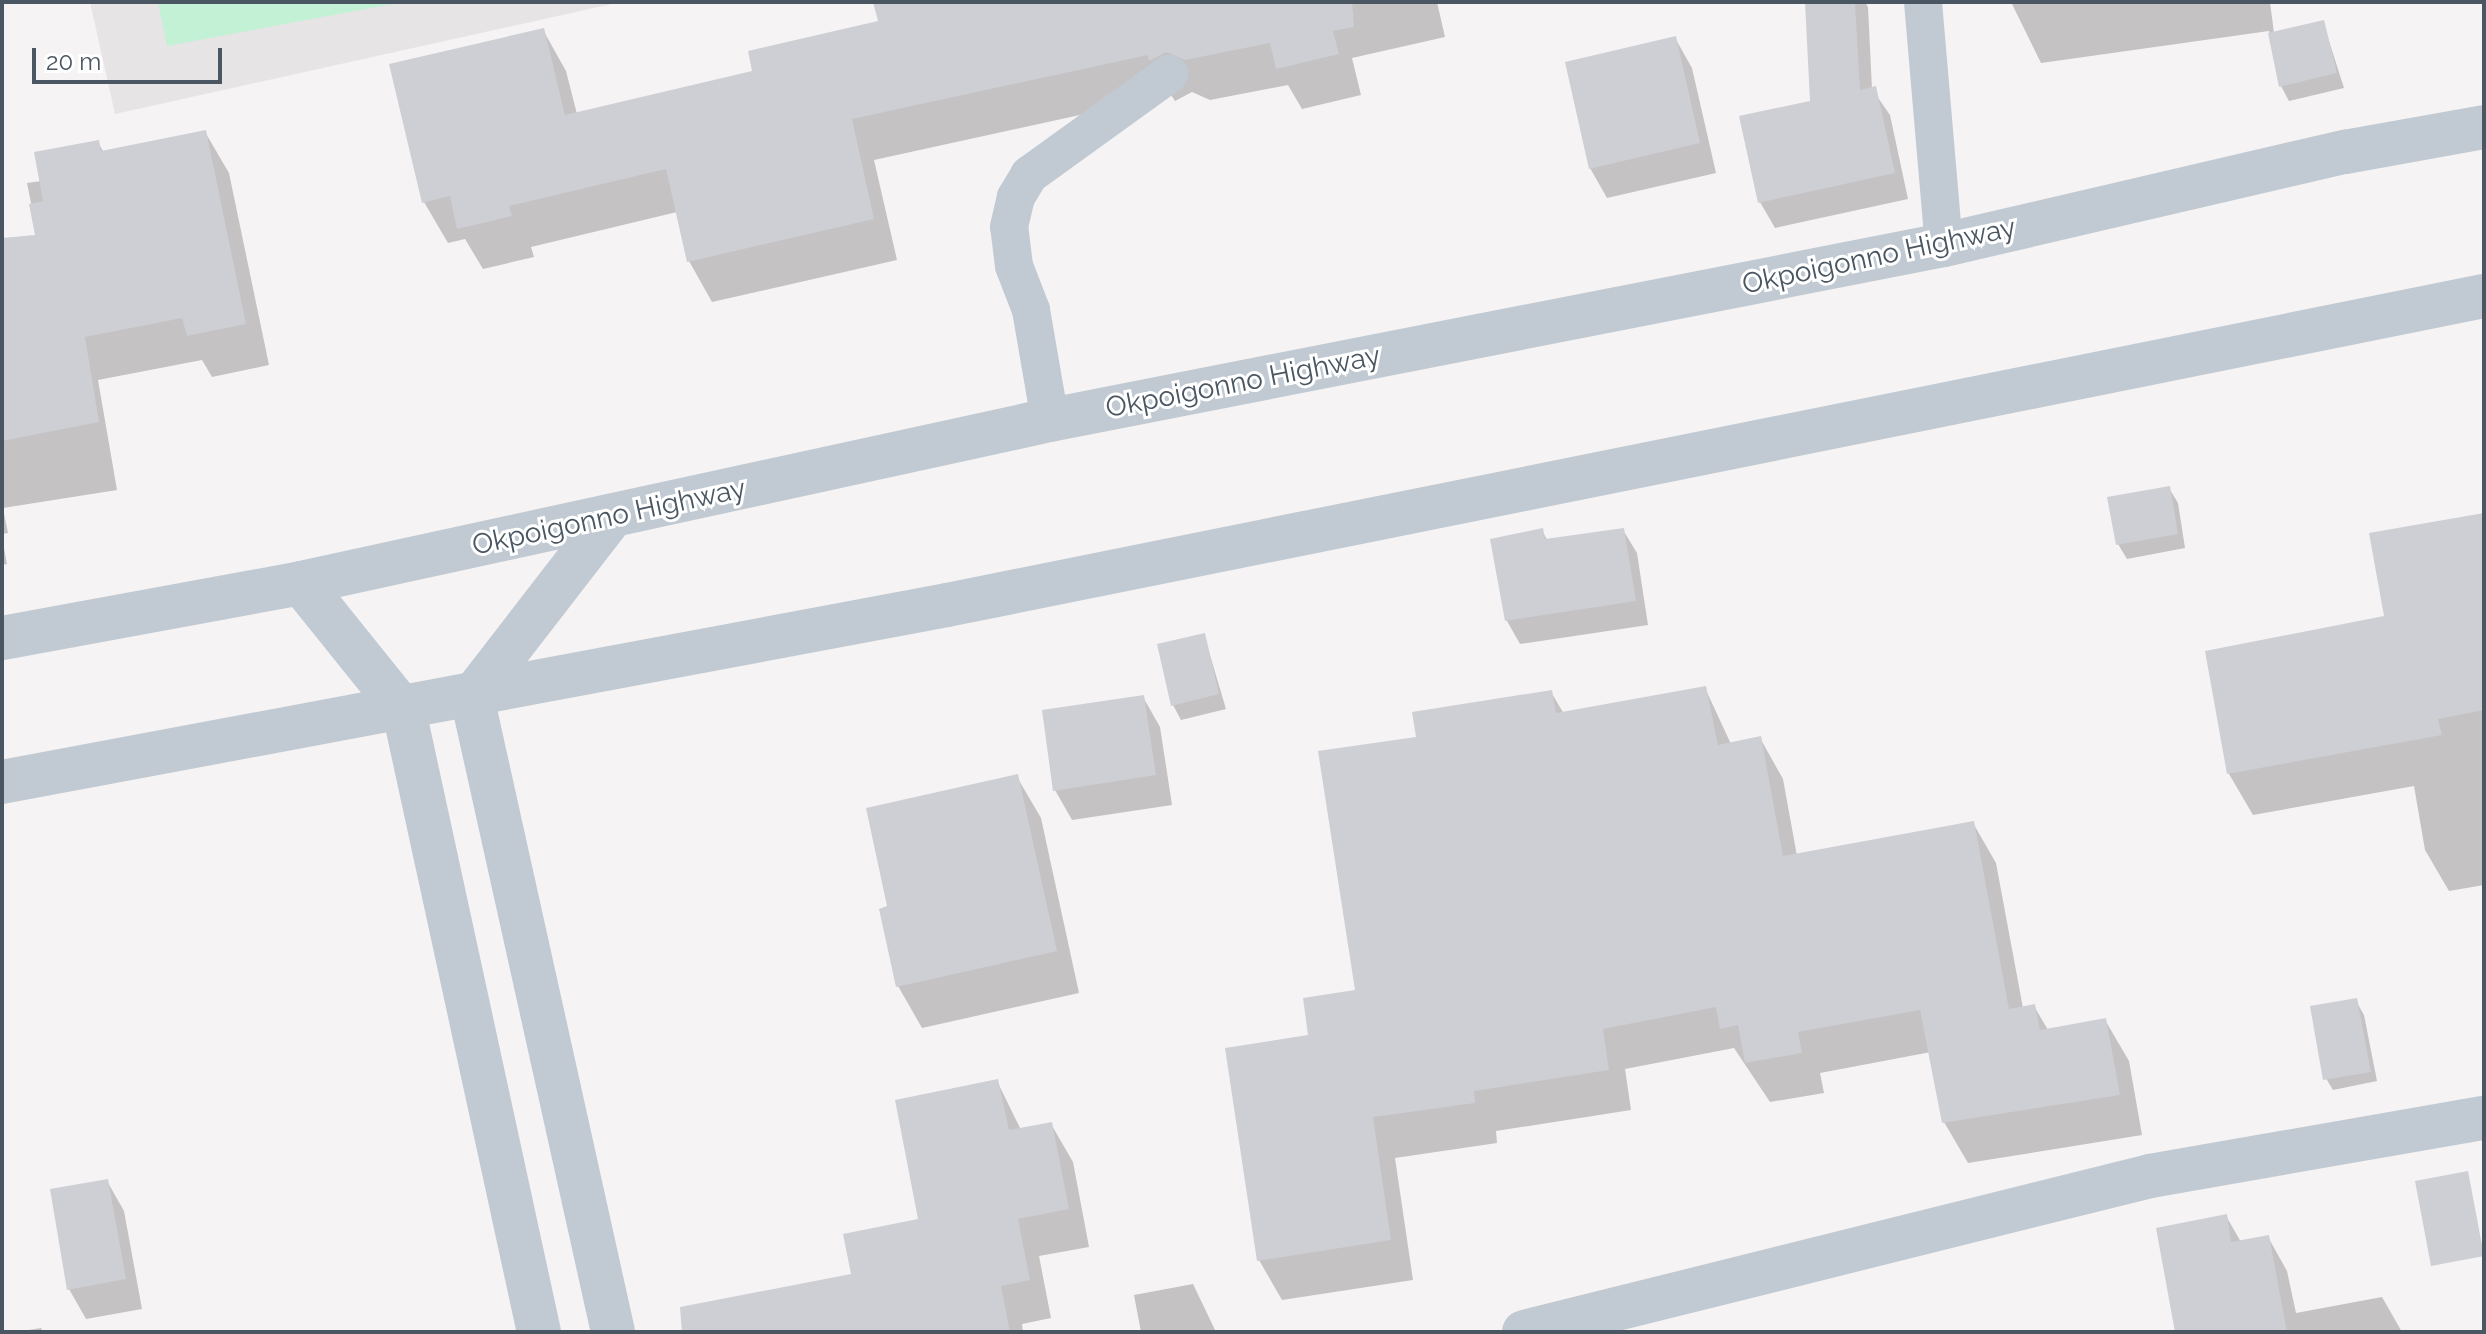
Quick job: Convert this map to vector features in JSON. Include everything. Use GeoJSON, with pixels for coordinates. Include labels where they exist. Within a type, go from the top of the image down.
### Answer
{"type":"FeatureCollection","features":[{"type":"Feature","properties":{"kind":"street","name":"Okpoigonno Highway"},"geometry":{"type":"LineString","coordinates":[[2,638],[301,583],[1050,420],[1944,245],[2345,152],[2484,127]]}},
{"type":"Feature","properties":{"kind":"street"},"geometry":{"type":"LineString","coordinates":[[2,782],[404,711],[2484,296]]}},
{"type":"Feature","properties":{"kind":"street"},"geometry":{"type":"LineString","coordinates":[[472,697],[612,516]]}},
{"type":"Feature","properties":{"kind":"street"},"geometry":{"type":"LineString","coordinates":[[301,583],[404,711],[539,1332]]}},
{"type":"Feature","properties":{"kind":"street"},"geometry":{"type":"LineString","coordinates":[[472,697],[613,1332]]}},
{"type":"Feature","properties":{"kind":"street"},"geometry":{"type":"LineString","coordinates":[[1524,1332],[2150,1176],[2484,1118]]}},
{"type":"Feature","properties":{"kind":"lane"},"geometry":{"type":"LineString","coordinates":[[1923,2],[1944,245]]}},
{"type":"Feature","properties":{"kind":"lane"},"geometry":{"type":"LineString","coordinates":[[1050,420],[1031,310],[1014,266],[1009,227],[1016,197],[1029,175],[1169,74]]}},
{"type":"Feature","properties":{"kind":"shaded area"},"geometry":{"type":"Polygon","coordinates":[[[90,2],[621,2],[115,114],[90,2]]]}},
{"type":"Feature","properties":{"kind":"green space"},"geometry":{"type":"Polygon","coordinates":[[[158,2],[403,2],[167,46],[158,2]]]}},
{"type":"Feature","properties":{"kind":"building"},"geometry":{"type":"Polygon","coordinates":[[[873,2],[1352,2],[1354,27],[1333,31],[1339,54],[1276,69],[1270,43],[1185,60],[1166,52],[1149,61],[1148,55],[852,119],[874,219],[687,262],[666,169],[509,206],[512,216],[457,229],[450,196],[422,203],[389,64],[544,28],[565,115],[752,71],[748,51],[878,21],[873,2]]]}},
{"type":"Feature","properties":{"kind":"building"},"geometry":{"type":"Polygon","coordinates":[[[1805,2],[1855,2],[1860,90],[1876,86],[1895,173],[1758,203],[1739,116],[1810,101],[1805,2]]]}},
{"type":"Feature","properties":{"kind":"building"},"geometry":{"type":"Polygon","coordinates":[[[2324,20],[2337,73],[2279,87],[2268,33],[2324,20]]]}},
{"type":"Feature","properties":{"kind":"building"},"geometry":{"type":"Polygon","coordinates":[[[1676,36],[1700,143],[1589,169],[1565,62],[1676,36]]]}},
{"type":"Feature","properties":{"kind":"building"},"geometry":{"type":"Polygon","coordinates":[[[206,130],[246,324],[187,336],[182,318],[85,337],[99,422],[2,441],[2,238],[35,235],[29,204],[43,201],[34,152],[99,140],[101,151],[206,130]]]}},
{"type":"Feature","properties":{"kind":"building"},"geometry":{"type":"Polygon","coordinates":[[[2170,486],[2178,534],[2116,545],[2107,497],[2170,486]]]}},
{"type":"Feature","properties":{"kind":"building"},"geometry":{"type":"Polygon","coordinates":[[[2484,513],[2484,710],[2438,719],[2442,735],[2227,774],[2205,651],[2384,616],[2369,533],[2484,513]]]}},
{"type":"Feature","properties":{"kind":"building"},"geometry":{"type":"Polygon","coordinates":[[[1543,528],[1545,539],[1624,528],[1636,601],[1505,621],[1490,539],[1543,528]]]}},
{"type":"Feature","properties":{"kind":"building"},"geometry":{"type":"Polygon","coordinates":[[[1205,633],[1219,694],[1171,706],[1157,644],[1205,633]]]}},
{"type":"Feature","properties":{"kind":"building"},"geometry":{"type":"Polygon","coordinates":[[[1706,686],[1718,745],[1761,736],[1783,856],[1974,821],[2009,1009],[2035,1004],[2040,1030],[2106,1018],[2120,1095],[1942,1123],[1920,1010],[1798,1032],[1802,1053],[1745,1063],[1738,1025],[1720,1029],[1716,1007],[1603,1029],[1609,1070],[1474,1091],[1475,1103],[1373,1117],[1391,1240],[1257,1261],[1225,1048],[1308,1035],[1303,998],[1355,990],[1318,751],[1416,737],[1412,712],[1552,690],[1556,713],[1706,686]]]}},
{"type":"Feature","properties":{"kind":"building"},"geometry":{"type":"Polygon","coordinates":[[[1144,695],[1156,775],[1053,791],[1042,710],[1144,695]]]}},
{"type":"Feature","properties":{"kind":"building"},"geometry":{"type":"Polygon","coordinates":[[[1018,774],[1057,951],[896,987],[879,909],[887,906],[866,808],[1018,774]]]}},
{"type":"Feature","properties":{"kind":"building"},"geometry":{"type":"Polygon","coordinates":[[[2357,998],[2371,1072],[2323,1080],[2310,1006],[2357,998]]]}},
{"type":"Feature","properties":{"kind":"building"},"geometry":{"type":"Polygon","coordinates":[[[998,1079],[1009,1130],[1052,1122],[1069,1209],[1018,1219],[1030,1280],[1001,1286],[1010,1332],[682,1332],[680,1307],[851,1274],[843,1234],[918,1219],[895,1100],[998,1079]]]}},
{"type":"Feature","properties":{"kind":"building"},"geometry":{"type":"Polygon","coordinates":[[[2468,1171],[2484,1256],[2431,1266],[2415,1181],[2468,1171]]]}},
{"type":"Feature","properties":{"kind":"building"},"geometry":{"type":"Polygon","coordinates":[[[108,1179],[126,1279],[67,1290],[50,1189],[108,1179]]]}},
{"type":"Feature","properties":{"kind":"building"},"geometry":{"type":"Polygon","coordinates":[[[2227,1214],[2231,1242],[2269,1235],[2287,1332],[2175,1332],[2156,1228],[2227,1214]]]}}]}
